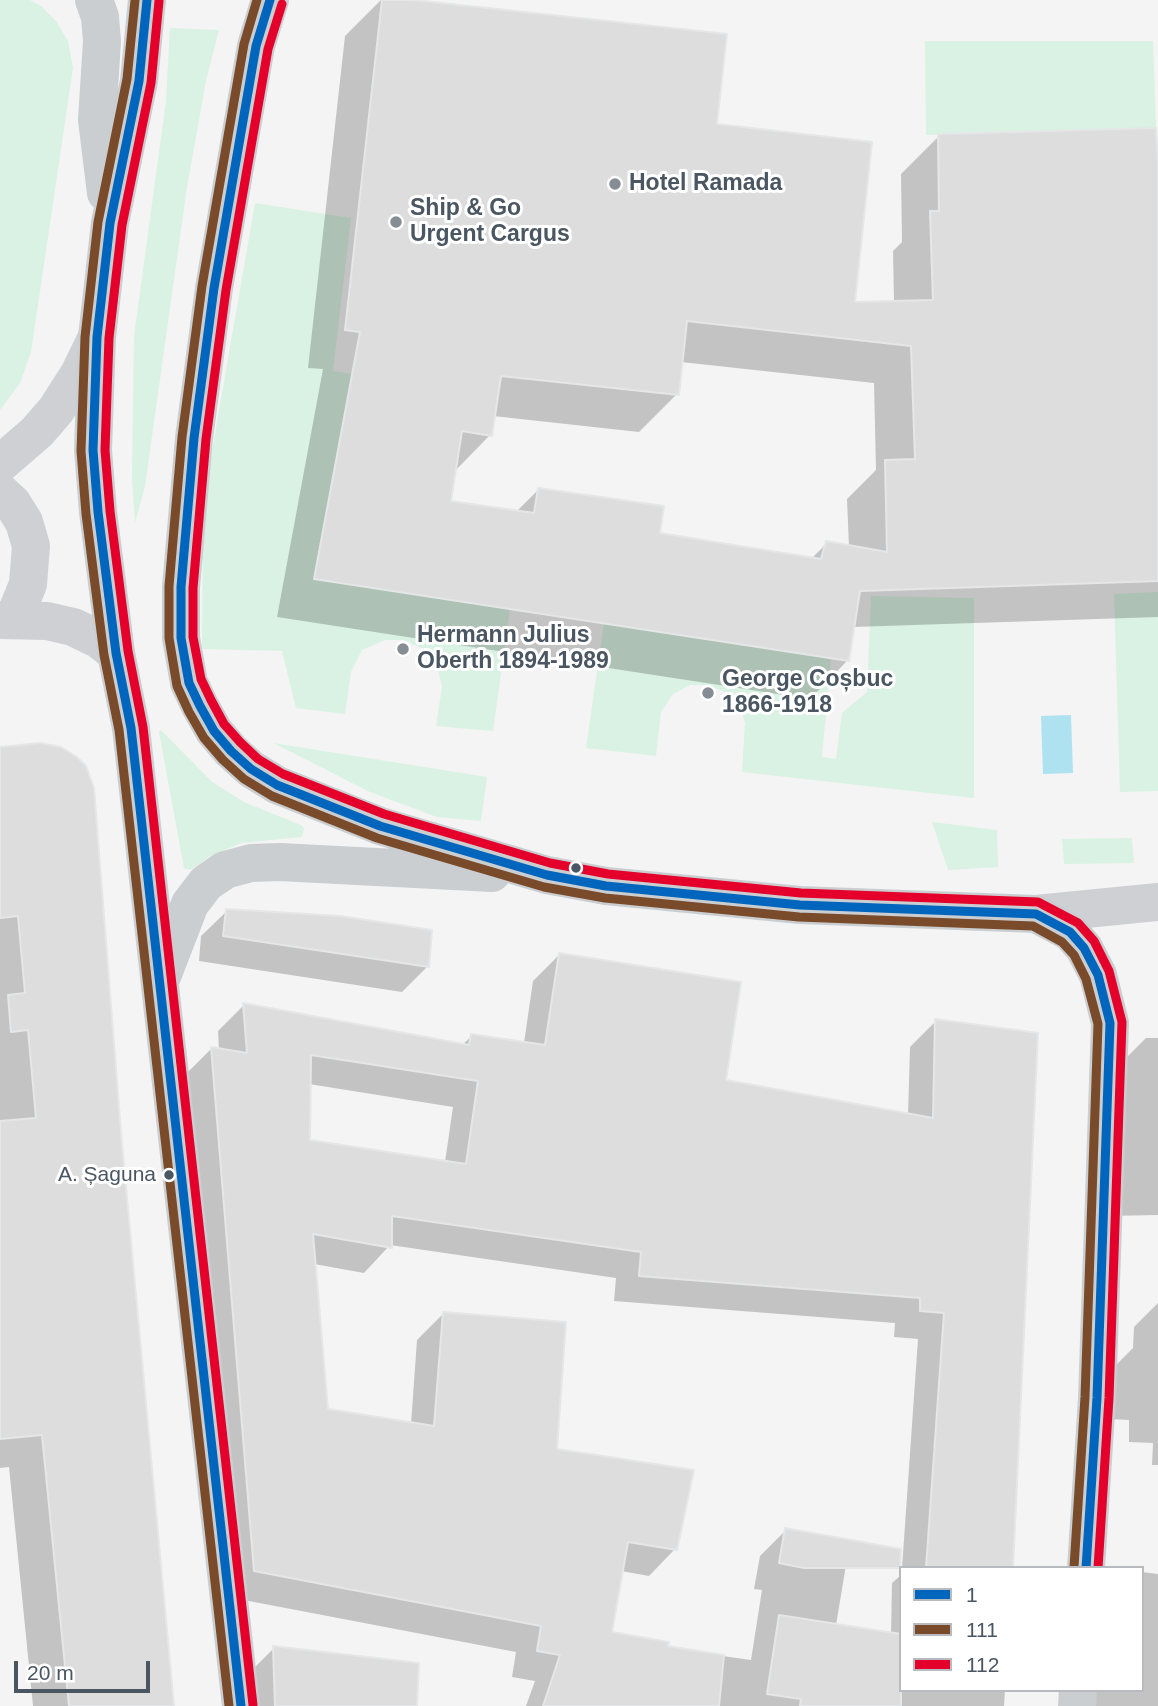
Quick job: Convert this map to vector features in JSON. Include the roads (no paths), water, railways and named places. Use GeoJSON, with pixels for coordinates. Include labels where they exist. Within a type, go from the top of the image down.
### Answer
{"type":"FeatureCollection","features":[{"type":"Feature","properties":{"kind":"main road"},"geometry":{"type":"LineString","coordinates":[[94,0],[100,17],[102,41],[97,120],[110,223]]}},
{"type":"Feature","properties":{"kind":"main road"},"geometry":{"type":"LineString","coordinates":[[147,0],[139,81],[110,223],[97,337],[93,450],[116,653],[131,728],[241,1706]]}},
{"type":"Feature","properties":{"kind":"main road"},"geometry":{"type":"LineString","coordinates":[[270,0],[256,46],[214,288],[200,385],[181,587],[183,660],[189,683],[214,731],[251,769],[277,785],[380,827],[547,875],[606,886],[800,905],[1036,914],[1070,932],[1084,948],[1098,975],[1110,1023],[1097,1398],[1086,1566]]}},
{"type":"Feature","properties":{"kind":"main road"},"geometry":{"type":"LineString","coordinates":[[159,984],[190,904],[206,883],[225,870],[251,863],[280,862],[547,875]]}},
{"type":"Feature","properties":{"kind":"street"},"geometry":{"type":"LineString","coordinates":[[0,464],[37,432],[56,410],[97,337]]}},
{"type":"Feature","properties":{"kind":"street"},"geometry":{"type":"LineString","coordinates":[[0,492],[12,503],[24,522],[31,546],[28,584],[7,619],[47,621],[73,627],[98,639],[116,653]]}},
{"type":"Feature","properties":{"kind":"street"},"geometry":{"type":"LineString","coordinates":[[1036,914],[1158,902]]}},
{"type":"Feature","properties":{"kind":"water"},"geometry":{"type":"Polygon","coordinates":[[[1071,715],[1073,773],[1043,774],[1041,716],[1071,715]]]}},
{"type":"Feature","properties":{"kind":"place","name":"Hotel Ramada"},"geometry":{"type":"Point","coordinates":[615,184]}},
{"type":"Feature","properties":{"kind":"place","name":"Ship & Go Urgent Cargus"},"geometry":{"type":"Point","coordinates":[396,222]}},
{"type":"Feature","properties":{"kind":"place","name":"Hermann Julius Oberth 1894-1989"},"geometry":{"type":"Point","coordinates":[403,649]}},
{"type":"Feature","properties":{"kind":"place","name":"George Coșbuc 1866-1918"},"geometry":{"type":"Point","coordinates":[708,693]}},
{"type":"Feature","properties":{"kind":"place","name":"A. Șaguna"},"geometry":{"type":"Point","coordinates":[169,1175]}}]}
